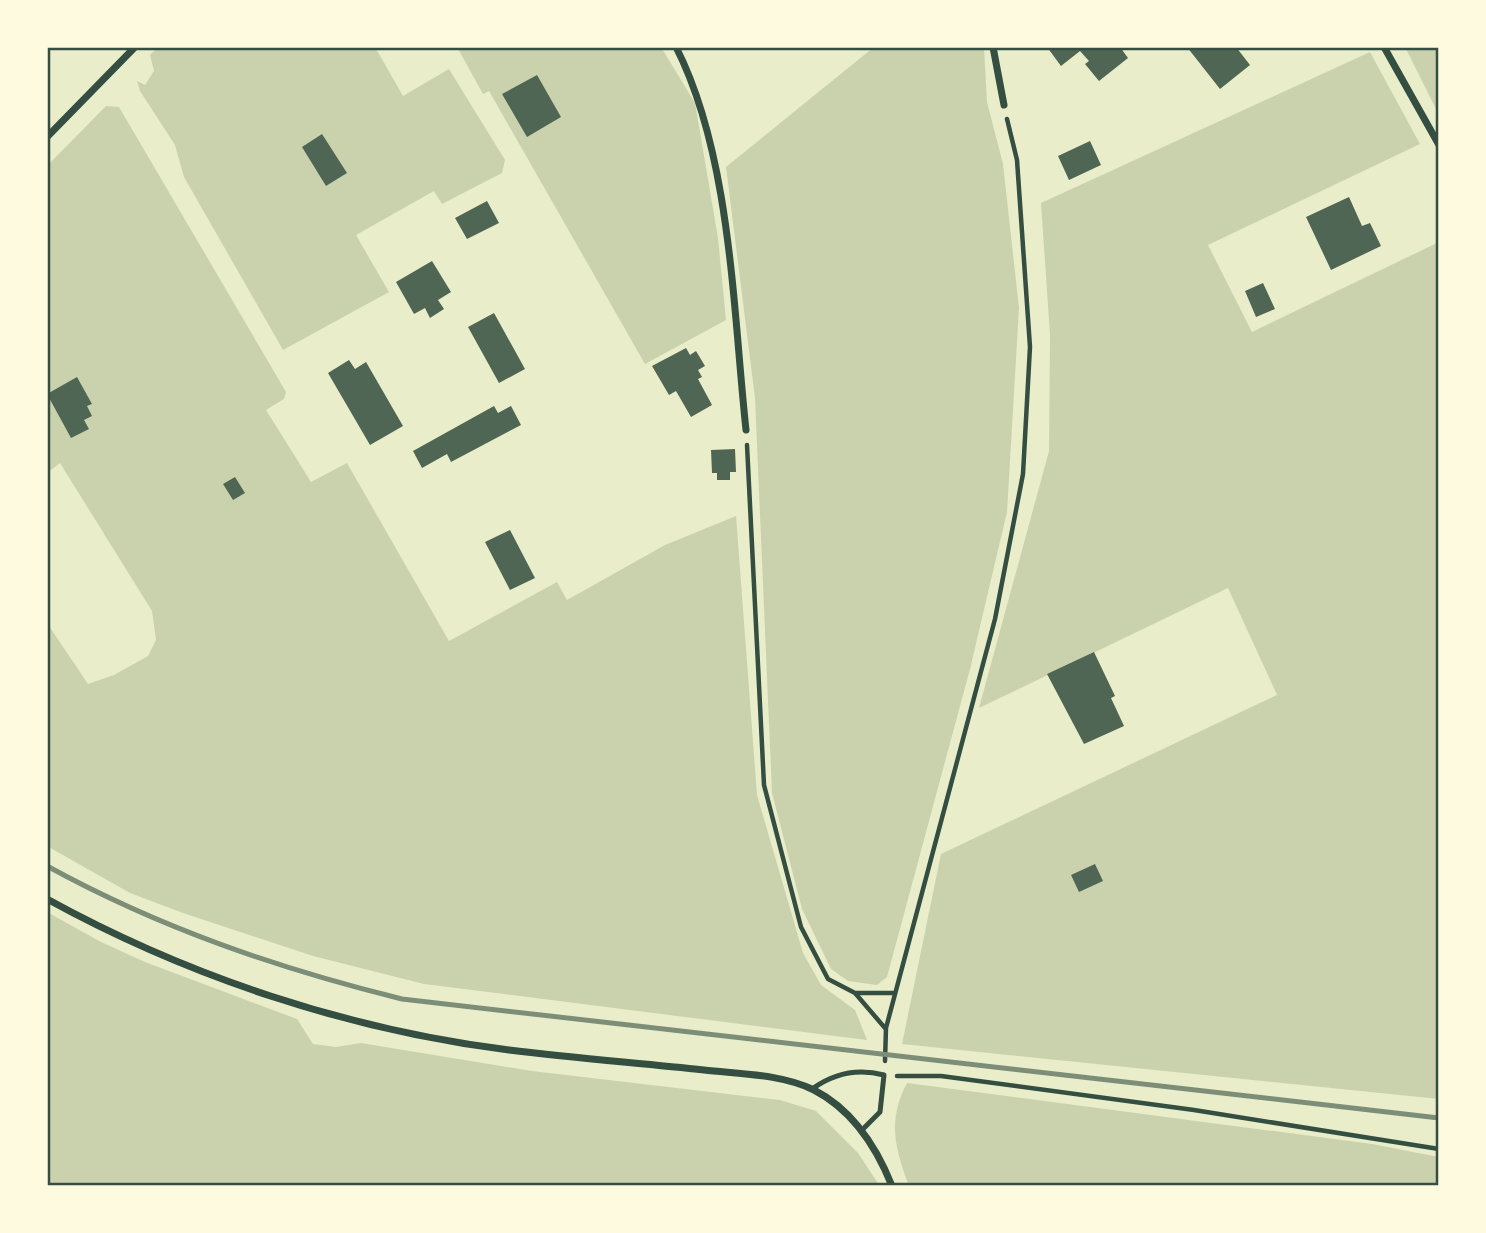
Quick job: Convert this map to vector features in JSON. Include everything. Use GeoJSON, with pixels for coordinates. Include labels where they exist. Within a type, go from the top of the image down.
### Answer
{"type":"FeatureCollection","features":[{"type":"Feature","properties":{"kind":"street"},"geometry":{"type":"LineString","coordinates":[[47,137],[135,47]]}},
{"type":"Feature","properties":{"kind":"street"},"geometry":{"type":"LineString","coordinates":[[676,47],[696,89],[713,161],[727,245],[746,430]]}},
{"type":"Feature","properties":{"kind":"street"},"geometry":{"type":"LineString","coordinates":[[993,47],[1004,105]]}},
{"type":"Feature","properties":{"kind":"street"},"geometry":{"type":"LineString","coordinates":[[1384,47],[1439,145]]}},
{"type":"Feature","properties":{"kind":"street"},"geometry":{"type":"LineString","coordinates":[[47,900],[165,957],[245,987],[353,1019],[507,1050],[732,1073],[788,1081],[812,1089],[836,1103],[862,1130],[872,1143],[892,1186]]}},
{"type":"Feature","properties":{"kind":"lane"},"geometry":{"type":"LineString","coordinates":[[812,1089],[828,1077],[865,1070],[884,1075],[880,1112],[862,1130]]}},
{"type":"Feature","properties":{"kind":"path"},"geometry":{"type":"LineString","coordinates":[[1004,105],[1017,160],[1030,347],[1023,474],[995,619],[894,993],[886,1028],[884,1075],[954,1078],[1194,1110],[1439,1149]]}},
{"type":"Feature","properties":{"kind":"path"},"geometry":{"type":"LineString","coordinates":[[746,430],[764,785],[801,927],[828,979],[855,993],[886,1028]]}},
{"type":"Feature","properties":{"kind":"path"},"geometry":{"type":"LineString","coordinates":[[855,993],[894,993]]}},
{"type":"Feature","properties":{"kind":"green space"},"geometry":{"type":"Polygon","coordinates":[[[158,47],[375,47],[403,96],[449,69],[505,160],[502,173],[442,204],[434,191],[356,235],[389,292],[283,350],[184,177],[175,145],[140,91],[137,81],[145,85],[154,71],[150,55],[158,47]]]}},
{"type":"Feature","properties":{"kind":"green space"},"geometry":{"type":"Polygon","coordinates":[[[457,47],[661,47],[695,103],[718,238],[726,320],[645,364],[489,91],[483,94],[457,47]]]}},
{"type":"Feature","properties":{"kind":"green space"},"geometry":{"type":"Polygon","coordinates":[[[874,47],[984,47],[987,102],[1003,164],[1019,308],[1007,512],[970,669],[887,977],[877,985],[848,981],[831,969],[802,909],[772,793],[755,398],[726,167],[874,47]]]}},
{"type":"Feature","properties":{"kind":"green space"},"geometry":{"type":"Polygon","coordinates":[[[1405,47],[1439,47],[1439,115],[1405,47]]]}},
{"type":"Feature","properties":{"kind":"green space"},"geometry":{"type":"Polygon","coordinates":[[[1370,52],[1420,144],[1208,245],[1252,332],[1439,242],[1439,1099],[902,1044],[941,854],[1277,695],[1228,588],[979,708],[1049,451],[1050,335],[1041,203],[1370,52]]]}},
{"type":"Feature","properties":{"kind":"green space"},"geometry":{"type":"Polygon","coordinates":[[[106,106],[119,107],[286,392],[284,399],[266,410],[311,482],[347,463],[449,641],[557,582],[567,600],[665,545],[736,516],[757,795],[803,953],[821,985],[855,1010],[867,1040],[424,984],[313,956],[183,913],[130,893],[47,846],[47,623],[88,684],[114,675],[148,656],[156,640],[152,611],[60,463],[47,473],[47,166],[106,106]]]}},
{"type":"Feature","properties":{"kind":"green space"},"geometry":{"type":"Polygon","coordinates":[[[47,912],[101,942],[145,962],[297,1019],[313,1044],[336,1047],[361,1043],[532,1071],[780,1100],[816,1111],[858,1153],[879,1185],[47,1186],[47,912]]]}},
{"type":"Feature","properties":{"kind":"green space"},"geometry":{"type":"Polygon","coordinates":[[[907,1083],[1372,1144],[1439,1157],[1439,1186],[909,1186],[895,1134],[897,1110],[907,1083]]]}},
{"type":"Feature","properties":{"kind":"building"},"geometry":{"type":"Polygon","coordinates":[[[1047,47],[1120,47],[1128,58],[1099,81],[1085,64],[1089,61],[1080,51],[1061,66],[1047,47]]]}},
{"type":"Feature","properties":{"kind":"building"},"geometry":{"type":"Polygon","coordinates":[[[1187,47],[1236,47],[1250,65],[1220,89],[1187,47]]]}},
{"type":"Feature","properties":{"kind":"building"},"geometry":{"type":"Polygon","coordinates":[[[537,75],[561,117],[527,137],[502,94],[537,75]]]}},
{"type":"Feature","properties":{"kind":"building"},"geometry":{"type":"Polygon","coordinates":[[[322,134],[347,173],[326,186],[302,147],[322,134]]]}},
{"type":"Feature","properties":{"kind":"building"},"geometry":{"type":"Polygon","coordinates":[[[1090,141],[1101,165],[1069,180],[1058,156],[1090,141]]]}},
{"type":"Feature","properties":{"kind":"building"},"geometry":{"type":"Polygon","coordinates":[[[1349,197],[1362,226],[1370,223],[1381,246],[1331,270],[1306,217],[1349,197]]]}},
{"type":"Feature","properties":{"kind":"building"},"geometry":{"type":"Polygon","coordinates":[[[487,201],[499,223],[467,239],[455,218],[487,201]]]}},
{"type":"Feature","properties":{"kind":"building"},"geometry":{"type":"Polygon","coordinates":[[[432,261],[451,292],[438,300],[444,309],[430,318],[425,308],[414,314],[396,282],[432,261]]]}},
{"type":"Feature","properties":{"kind":"building"},"geometry":{"type":"Polygon","coordinates":[[[1263,283],[1275,309],[1256,317],[1245,291],[1263,283]]]}},
{"type":"Feature","properties":{"kind":"building"},"geometry":{"type":"Polygon","coordinates":[[[494,313],[525,369],[499,383],[468,327],[494,313]]]}},
{"type":"Feature","properties":{"kind":"building"},"geometry":{"type":"Polygon","coordinates":[[[686,348],[690,355],[696,351],[705,366],[698,370],[702,377],[698,379],[712,405],[691,417],[676,391],[669,395],[652,366],[686,348]]]}},
{"type":"Feature","properties":{"kind":"building"},"geometry":{"type":"Polygon","coordinates":[[[349,360],[355,369],[366,362],[403,426],[370,445],[328,373],[349,360]]]}},
{"type":"Feature","properties":{"kind":"building"},"geometry":{"type":"Polygon","coordinates":[[[77,377],[92,404],[87,406],[92,416],[84,420],[89,429],[71,438],[47,394],[77,377]]]}},
{"type":"Feature","properties":{"kind":"building"},"geometry":{"type":"Polygon","coordinates":[[[494,406],[498,413],[511,406],[521,425],[451,462],[447,454],[422,468],[413,451],[494,406]]]}},
{"type":"Feature","properties":{"kind":"building"},"geometry":{"type":"Polygon","coordinates":[[[735,449],[736,472],[730,472],[730,480],[717,480],[717,473],[712,473],[711,450],[735,449]]]}},
{"type":"Feature","properties":{"kind":"building"},"geometry":{"type":"Polygon","coordinates":[[[235,477],[245,493],[233,500],[223,484],[235,477]]]}},
{"type":"Feature","properties":{"kind":"building"},"geometry":{"type":"Polygon","coordinates":[[[510,530],[535,578],[510,590],[485,542],[510,530]]]}},
{"type":"Feature","properties":{"kind":"building"},"geometry":{"type":"Polygon","coordinates":[[[1094,652],[1115,696],[1111,698],[1124,726],[1084,744],[1047,674],[1094,652]]]}},
{"type":"Feature","properties":{"kind":"building"},"geometry":{"type":"Polygon","coordinates":[[[1095,864],[1103,881],[1079,892],[1071,875],[1095,864]]]}},
{"type":"Feature","properties":{"kind":"railway"},"geometry":{"type":"LineString","coordinates":[[47,866],[133,909],[220,944],[310,974],[402,999],[1439,1118]]}}]}
